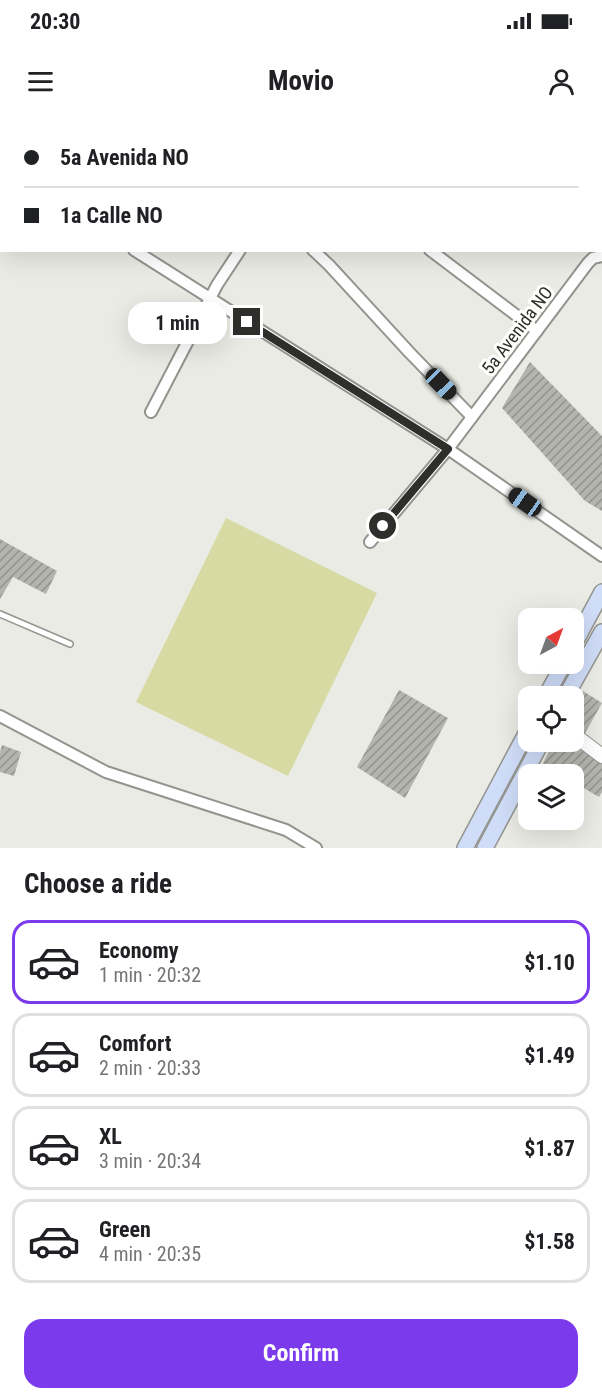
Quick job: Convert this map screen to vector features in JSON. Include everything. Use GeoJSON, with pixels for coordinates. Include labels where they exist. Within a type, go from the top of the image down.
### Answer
{"type":"FeatureCollection","features":[{"type":"Feature","properties":{"kind":"main road"},"geometry":{"type":"LineString","coordinates":[[584,626],[602,592]]}},
{"type":"Feature","properties":{"kind":"main road"},"geometry":{"type":"LineString","coordinates":[[572,686],[602,632]]}},
{"type":"Feature","properties":{"kind":"main road"},"geometry":{"type":"LineString","coordinates":[[465,848],[518,749]]}},
{"type":"Feature","properties":{"kind":"main road"},"geometry":{"type":"LineString","coordinates":[[485,848],[536,752]]}},
{"type":"Feature","properties":{"kind":"street"},"geometry":{"type":"LineString","coordinates":[[137,252],[448,449],[602,556]]}},
{"type":"Feature","properties":{"kind":"street"},"geometry":{"type":"LineString","coordinates":[[151,412],[217,285],[239,252]]}},
{"type":"Feature","properties":{"kind":"street"},"geometry":{"type":"LineString","coordinates":[[315,252],[472,417]]}},
{"type":"Feature","properties":{"kind":"street"},"geometry":{"type":"LineString","coordinates":[[433,252],[537,331]]}},
{"type":"Feature","properties":{"kind":"street","name":"5a Avenida NO"},"geometry":{"type":"LineString","coordinates":[[370,542],[448,449],[588,263],[593,258],[602,256]]}},
{"type":"Feature","properties":{"kind":"street"},"geometry":{"type":"LineString","coordinates":[[0,716],[106,772],[286,830],[316,848]]}},
{"type":"Feature","properties":{"kind":"street"},"geometry":{"type":"LineString","coordinates":[[584,742],[602,756]]}},
{"type":"Feature","properties":{"kind":"lane"},"geometry":{"type":"LineString","coordinates":[[0,614],[70,644]]}},
{"type":"Feature","properties":{"kind":"green space"},"geometry":{"type":"Polygon","coordinates":[[[226,518],[377,593],[288,776],[136,702],[226,518]]]}},
{"type":"Feature","properties":{"kind":"building"},"geometry":{"type":"Polygon","coordinates":[[[530,362],[602,436],[602,511],[585,501],[502,408],[530,362]]]}},
{"type":"Feature","properties":{"kind":"building"},"geometry":{"type":"Polygon","coordinates":[[[0,539],[57,571],[46,594],[13,577],[0,599],[0,539]]]}},
{"type":"Feature","properties":{"kind":"building"},"geometry":{"type":"Polygon","coordinates":[[[399,690],[448,718],[405,798],[357,767],[399,690]]]}},
{"type":"Feature","properties":{"kind":"building"},"geometry":{"type":"Polygon","coordinates":[[[584,692],[602,703],[584,735],[584,692]]]}},
{"type":"Feature","properties":{"kind":"building"},"geometry":{"type":"Polygon","coordinates":[[[2,745],[21,752],[14,776],[0,772],[2,745]]]}},
{"type":"Feature","properties":{"kind":"building"},"geometry":{"type":"Polygon","coordinates":[[[584,750],[602,763],[602,792],[599,797],[584,788],[584,764],[543,764],[549,752],[584,750]]]}},
{"type":"Feature","properties":{"kind":"route"},"geometry":{"type":"LineString","coordinates":[[247,322],[448,449],[383,526]]}}]}
